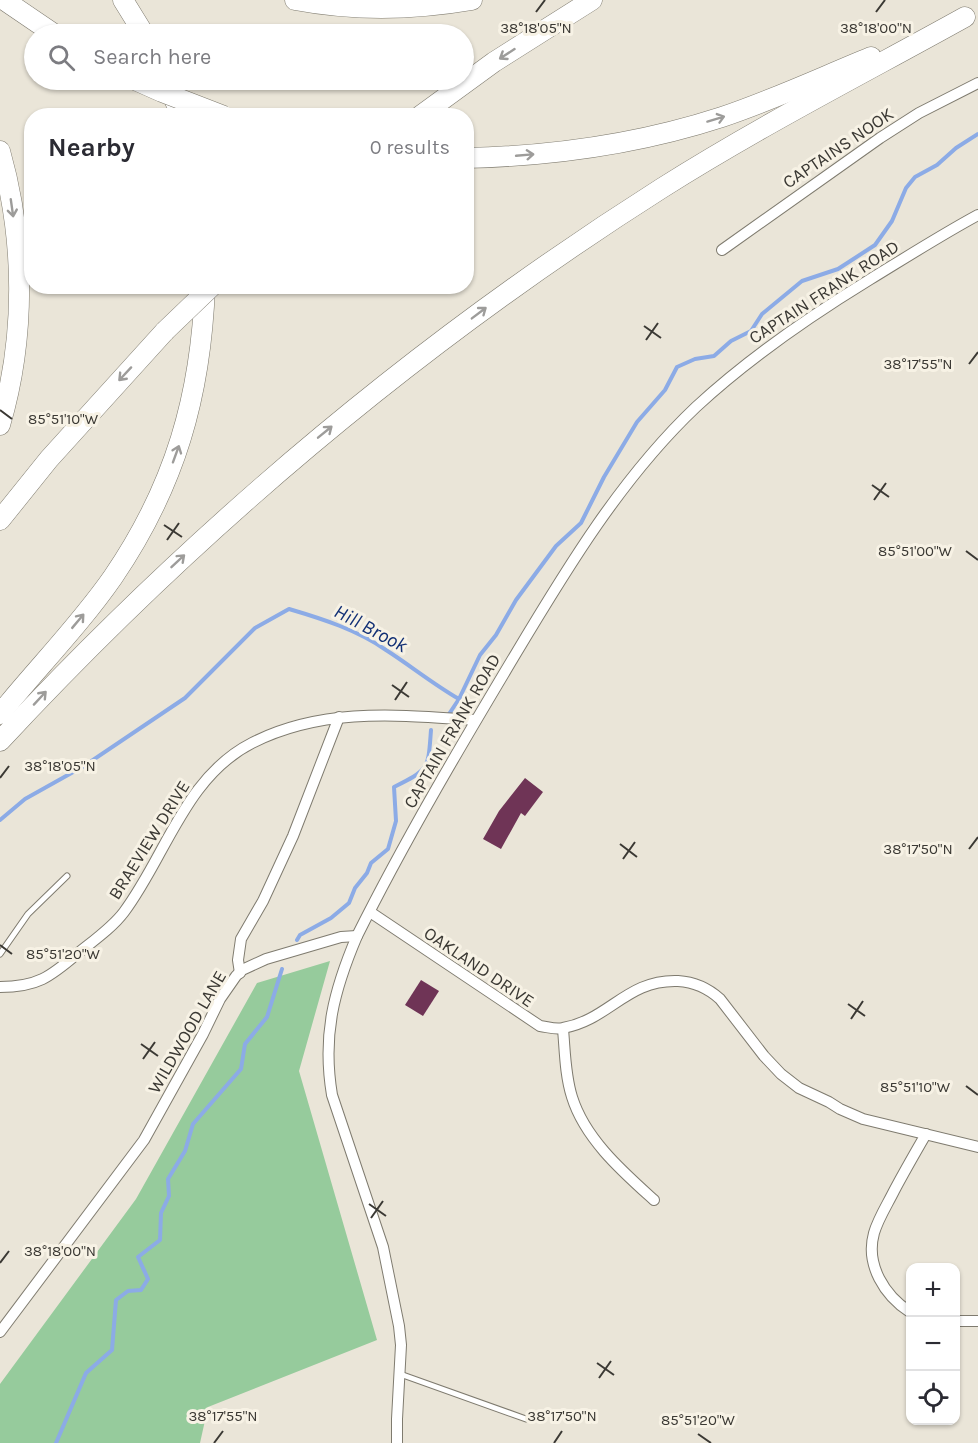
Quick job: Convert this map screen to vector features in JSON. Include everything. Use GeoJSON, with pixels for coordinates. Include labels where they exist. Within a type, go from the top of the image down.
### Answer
{"type":"FeatureCollection","features":[{"type":"Feature","properties":{"kind":"highway"},"geometry":{"type":"LineString","coordinates":[[4,0],[39,24]]}},
{"type":"Feature","properties":{"kind":"highway"},"geometry":{"type":"LineString","coordinates":[[123,0],[138,24]]}},
{"type":"Feature","properties":{"kind":"highway"},"geometry":{"type":"LineString","coordinates":[[295,0],[382,9],[472,0]]}},
{"type":"Feature","properties":{"kind":"highway"},"geometry":{"type":"LineString","coordinates":[[474,77],[592,0]]}},
{"type":"Feature","properties":{"kind":"highway"},"geometry":{"type":"LineString","coordinates":[[474,158],[593,148],[681,129],[766,101],[971,14]]}},
{"type":"Feature","properties":{"kind":"highway"},"geometry":{"type":"LineString","coordinates":[[0,741],[76,661],[224,519],[306,447],[436,344],[576,244],[696,167],[971,14]]}},
{"type":"Feature","properties":{"kind":"highway"},"geometry":{"type":"LineString","coordinates":[[158,90],[203,108]]}},
{"type":"Feature","properties":{"kind":"highway"},"geometry":{"type":"LineString","coordinates":[[170,90],[178,108]]}},
{"type":"Feature","properties":{"kind":"highway"},"geometry":{"type":"LineString","coordinates":[[431,108],[456,90]]}},
{"type":"Feature","properties":{"kind":"highway"},"geometry":{"type":"LineString","coordinates":[[0,151],[11,200],[17,245],[19,290],[17,334],[0,425]]}},
{"type":"Feature","properties":{"kind":"highway"},"geometry":{"type":"LineString","coordinates":[[0,520],[49,459],[165,331],[204,294]]}},
{"type":"Feature","properties":{"kind":"highway"},"geometry":{"type":"LineString","coordinates":[[0,714],[106,586],[151,513],[167,478],[192,404],[202,343],[205,294]]}},
{"type":"Feature","properties":{"kind":"street","name":"CAPTAINS NOOK"},"geometry":{"type":"LineString","coordinates":[[722,250],[880,138],[919,113],[978,83]]}},
{"type":"Feature","properties":{"kind":"street","name":"CAPTAIN FRANK ROAD"},"geometry":{"type":"LineString","coordinates":[[397,1443],[398,1373],[401,1345],[399,1326],[383,1247],[344,1134],[332,1095],[329,1076],[328,1037],[334,999],[345,963],[357,936],[475,720],[525,636],[588,539],[645,462],[695,408],[750,360],[808,318],[908,255],[978,215]]}},
{"type":"Feature","properties":{"kind":"street","name":"BRAEVIEW DRIVE"},"geometry":{"type":"LineString","coordinates":[[0,987],[25,986],[45,979],[123,914],[142,886],[171,832],[209,776],[252,743],[305,722],[339,717],[400,716],[475,720]]}},
{"type":"Feature","properties":{"kind":"street","name":"WILDWOOD LANE"},"geometry":{"type":"LineString","coordinates":[[0,1332],[144,1140],[220,999],[240,973],[238,960],[241,939],[263,901],[293,836],[339,717]]}},
{"type":"Feature","properties":{"kind":"street","name":"OAKLAND DRIVE"},"geometry":{"type":"LineString","coordinates":[[370,912],[530,1021],[540,1026],[563,1029]]}},
{"type":"Feature","properties":{"kind":"street"},"geometry":{"type":"LineString","coordinates":[[240,973],[266,959],[341,937],[357,936]]}},
{"type":"Feature","properties":{"kind":"street"},"geometry":{"type":"LineString","coordinates":[[654,1200],[604,1150],[578,1115],[569,1085],[563,1029],[587,1021],[631,992],[663,981],[694,984],[712,992],[764,1056],[781,1074],[799,1088],[863,1119],[978,1147]]}},
{"type":"Feature","properties":{"kind":"street"},"geometry":{"type":"LineString","coordinates":[[906,1309],[895,1300],[883,1284],[873,1264],[872,1244],[885,1207],[926,1134]]}},
{"type":"Feature","properties":{"kind":"street"},"geometry":{"type":"LineString","coordinates":[[960,1321],[978,1321]]}},
{"type":"Feature","properties":{"kind":"lane"},"geometry":{"type":"LineString","coordinates":[[0,954],[28,914],[67,876]]}},
{"type":"Feature","properties":{"kind":"lane"},"geometry":{"type":"LineString","coordinates":[[398,1373],[526,1419]]}},
{"type":"Feature","properties":{"kind":"green space"},"geometry":{"type":"Polygon","coordinates":[[[330,961],[299,1071],[377,1340],[208,1407],[200,1443],[0,1443],[0,1384],[136,1199],[257,983],[330,961]]]}},
{"type":"Feature","properties":{"kind":"building"},"geometry":{"type":"Polygon","coordinates":[[[525,778],[543,792],[525,816],[521,813],[501,849],[483,839],[499,811],[525,778]]]}},
{"type":"Feature","properties":{"kind":"building"},"geometry":{"type":"Polygon","coordinates":[[[421,980],[439,991],[423,1016],[405,1005],[421,980]]]}},
{"type":"Feature","properties":{"kind":"waterway"},"geometry":{"type":"LineString","coordinates":[[449,714],[459,699],[480,655],[496,635],[516,600],[556,546],[581,523],[604,477],[637,422],[665,390],[677,367],[695,359],[714,356],[731,341],[751,331],[762,314],[802,281],[838,269],[875,245],[892,221],[906,188],[915,177],[937,165],[956,148],[978,134]]}},
{"type":"Feature","properties":{"kind":"waterway","name":"Hill Brook"},"geometry":{"type":"LineString","coordinates":[[0,820],[25,799],[84,766],[185,698],[255,628],[289,609],[352,631],[386,650],[459,699]]}},
{"type":"Feature","properties":{"kind":"waterway"},"geometry":{"type":"LineString","coordinates":[[297,940],[300,935],[331,918],[349,903],[355,888],[367,873],[371,863],[388,849],[396,821],[394,787],[415,776],[425,766],[429,753],[431,730]]}},
{"type":"Feature","properties":{"kind":"waterway"},"geometry":{"type":"LineString","coordinates":[[56,1443],[86,1373],[112,1350],[116,1300],[128,1291],[141,1290],[148,1279],[138,1257],[160,1240],[161,1213],[169,1196],[168,1179],[185,1151],[193,1124],[241,1069],[245,1044],[267,1017],[282,969]]}}]}
